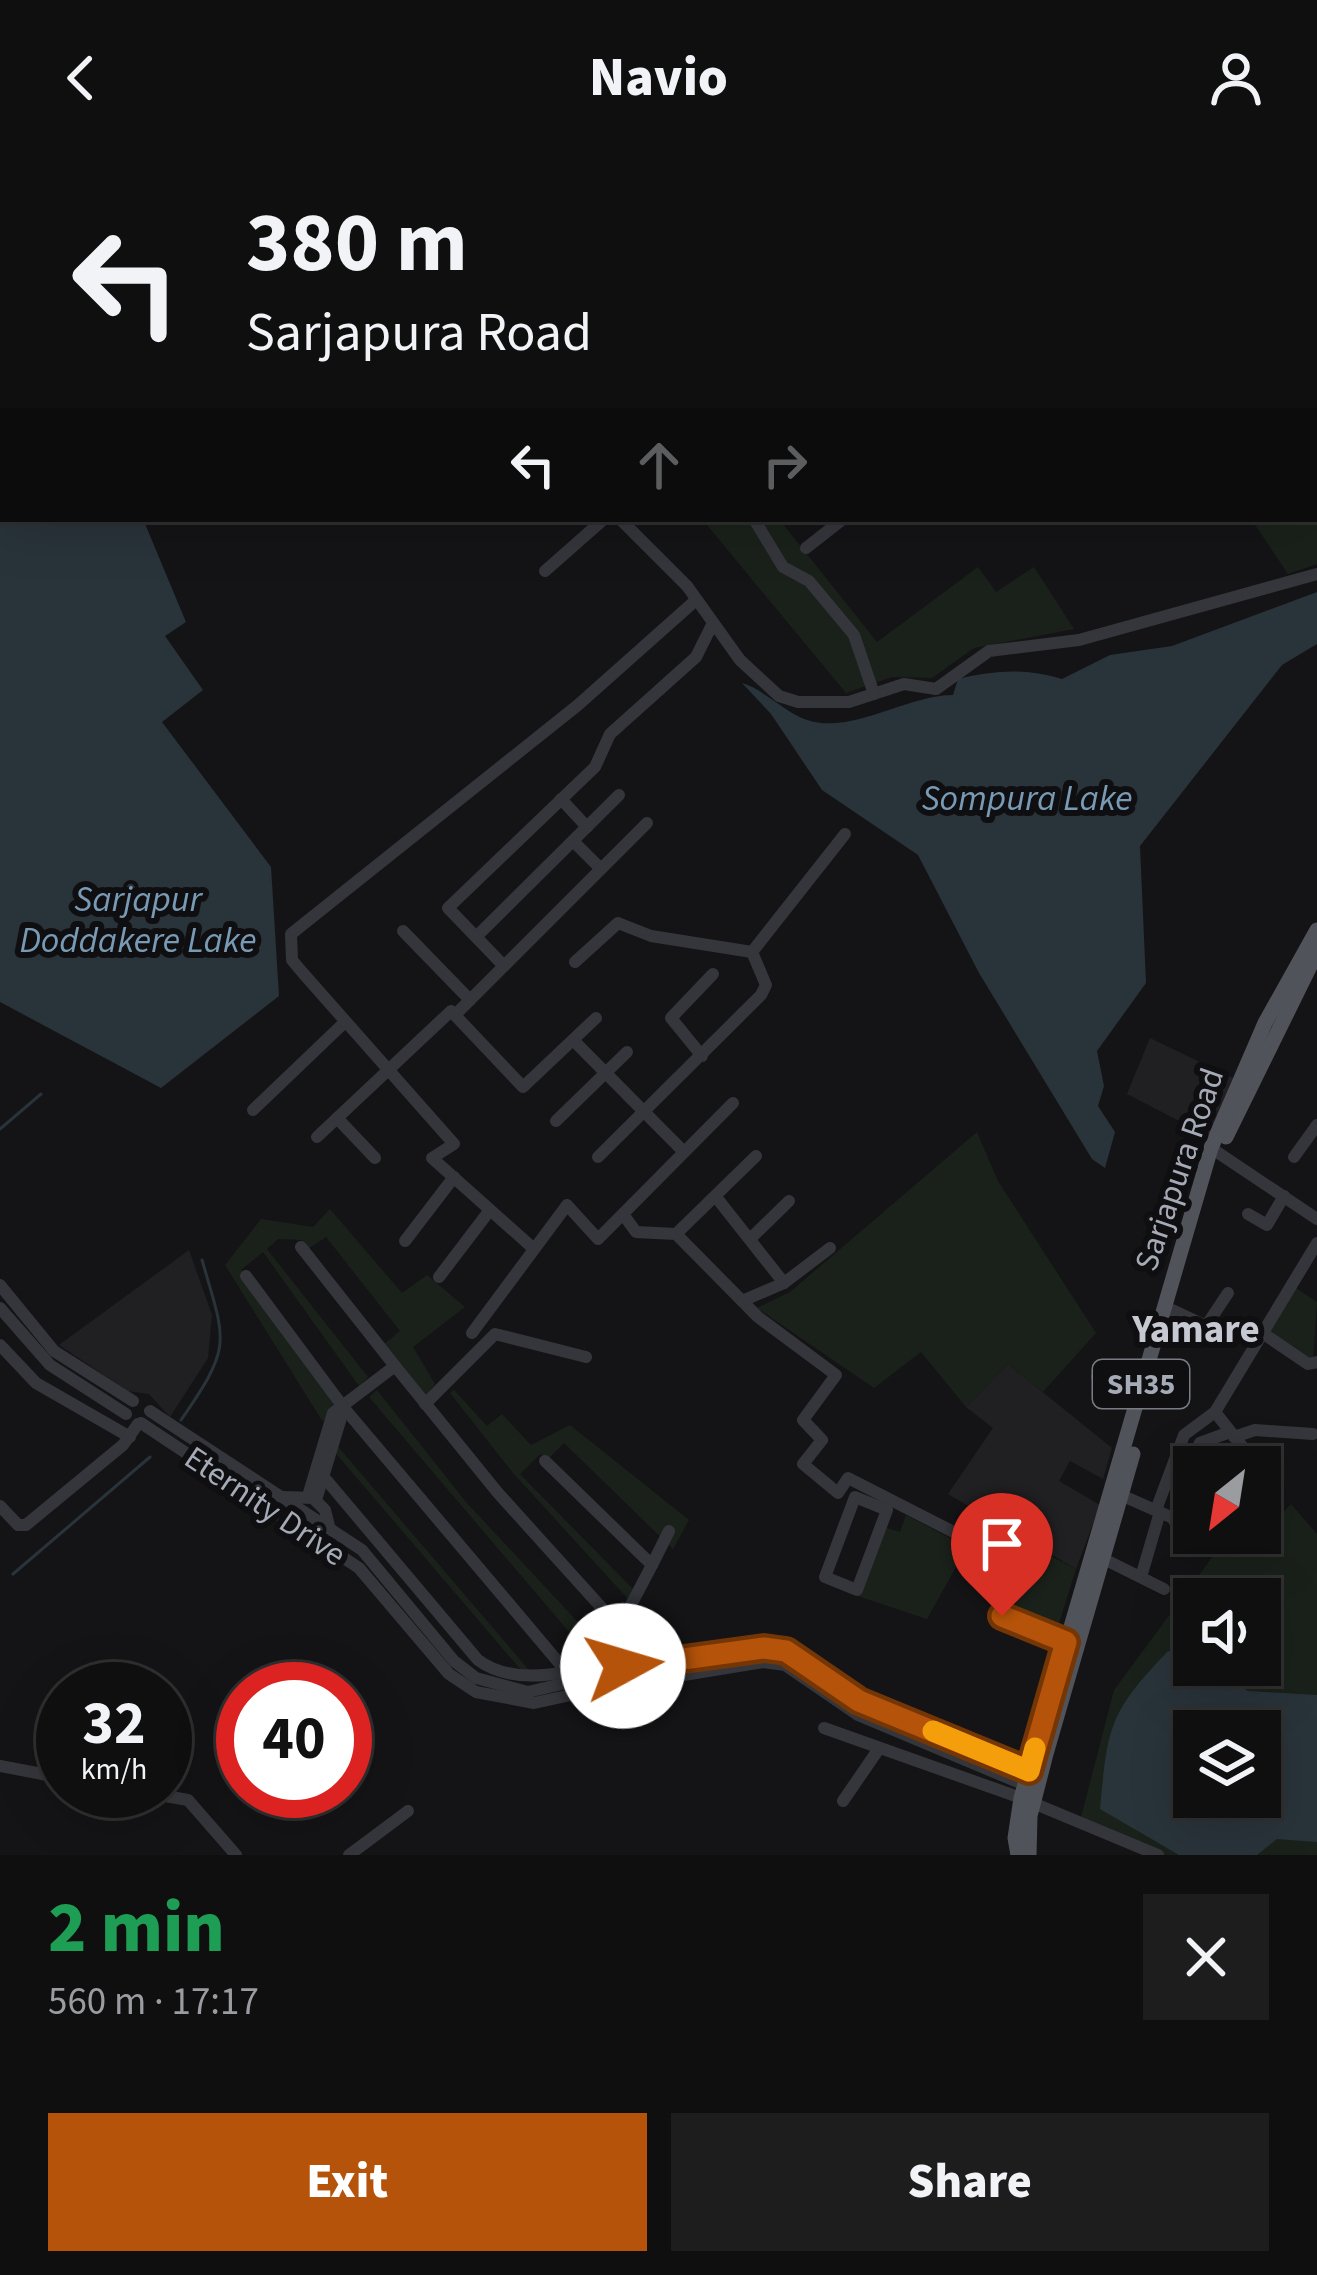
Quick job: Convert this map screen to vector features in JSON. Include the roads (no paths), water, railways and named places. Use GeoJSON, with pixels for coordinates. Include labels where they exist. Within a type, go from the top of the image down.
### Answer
{"type":"FeatureCollection","features":[{"type":"Feature","properties":{"kind":"main road","name":"Sarjapura Road"},"geometry":{"type":"LineString","coordinates":[[1029,1855],[1027,1789],[1104,1559],[1136,1404],[1216,1150],[1265,1024],[1316,941]]}},
{"type":"Feature","properties":{"kind":"main road","name":"Sarjapura Road"},"geometry":{"type":"LineString","coordinates":[[1018,1855],[1015,1838],[1066,1642],[1118,1494],[1216,1150]]}},
{"type":"Feature","properties":{"kind":"street"},"geometry":{"type":"LineString","coordinates":[[545,571],[601,522]]}},
{"type":"Feature","properties":{"kind":"street"},"geometry":{"type":"LineString","coordinates":[[623,522],[687,586],[740,660],[779,696],[823,703],[904,684],[936,689],[989,651],[1079,640],[1317,574]]}},
{"type":"Feature","properties":{"kind":"street"},"geometry":{"type":"LineString","coordinates":[[755,522],[770,552],[809,581],[854,635],[874,694]]}},
{"type":"Feature","properties":{"kind":"street"},"geometry":{"type":"LineString","coordinates":[[806,548],[839,522]]}},
{"type":"Feature","properties":{"kind":"street"},"geometry":{"type":"LineString","coordinates":[[534,1249],[432,1158],[454,1144],[292,960],[291,934],[578,705],[696,600]]}},
{"type":"Feature","properties":{"kind":"street"},"geometry":{"type":"LineString","coordinates":[[504,966],[448,908],[595,767],[610,734],[696,657],[712,625]]}},
{"type":"Feature","properties":{"kind":"street"},"geometry":{"type":"LineString","coordinates":[[476,937],[619,795]]}},
{"type":"Feature","properties":{"kind":"street"},"geometry":{"type":"LineString","coordinates":[[561,800],[587,827]]}},
{"type":"Feature","properties":{"kind":"street"},"geometry":{"type":"LineString","coordinates":[[454,1015],[647,823]]}},
{"type":"Feature","properties":{"kind":"street"},"geometry":{"type":"LineString","coordinates":[[752,952],[845,834]]}},
{"type":"Feature","properties":{"kind":"street"},"geometry":{"type":"LineString","coordinates":[[573,841],[601,869]]}},
{"type":"Feature","properties":{"kind":"street"},"geometry":{"type":"LineString","coordinates":[[574,962],[619,923],[651,936],[752,952]]}},
{"type":"Feature","properties":{"kind":"street"},"geometry":{"type":"LineString","coordinates":[[403,931],[470,1000]]}},
{"type":"Feature","properties":{"kind":"street"},"geometry":{"type":"LineString","coordinates":[[598,1157],[702,1056],[766,985],[752,952]]}},
{"type":"Feature","properties":{"kind":"street"},"geometry":{"type":"LineString","coordinates":[[702,1056],[671,1018],[713,974]]}},
{"type":"Feature","properties":{"kind":"street"},"geometry":{"type":"LineString","coordinates":[[317,1137],[451,1011],[523,1087],[596,1018]]}},
{"type":"Feature","properties":{"kind":"street"},"geometry":{"type":"LineString","coordinates":[[253,1110],[345,1022]]}},
{"type":"Feature","properties":{"kind":"street"},"geometry":{"type":"LineString","coordinates":[[573,1040],[684,1152]]}},
{"type":"Feature","properties":{"kind":"street"},"geometry":{"type":"LineString","coordinates":[[556,1121],[627,1052]]}},
{"type":"Feature","properties":{"kind":"street"},"geometry":{"type":"LineString","coordinates":[[472,1333],[567,1205],[598,1239],[733,1103]]}},
{"type":"Feature","properties":{"kind":"street"},"geometry":{"type":"LineString","coordinates":[[337,1118],[375,1158]]}},
{"type":"Feature","properties":{"kind":"street"},"geometry":{"type":"LineString","coordinates":[[1294,1157],[1317,1122],[1299,1118]]}},
{"type":"Feature","properties":{"kind":"street"},"geometry":{"type":"LineString","coordinates":[[1216,1150],[1317,1219]]}},
{"type":"Feature","properties":{"kind":"street"},"geometry":{"type":"LineString","coordinates":[[676,1234],[756,1156]]}},
{"type":"Feature","properties":{"kind":"street"},"geometry":{"type":"LineString","coordinates":[[405,1241],[454,1177]]}},
{"type":"Feature","properties":{"kind":"street"},"geometry":{"type":"LineString","coordinates":[[1248,1214],[1267,1225],[1284,1196]]}},
{"type":"Feature","properties":{"kind":"street"},"geometry":{"type":"LineString","coordinates":[[716,1197],[784,1282]]}},
{"type":"Feature","properties":{"kind":"street"},"geometry":{"type":"LineString","coordinates":[[750,1239],[789,1201]]}},
{"type":"Feature","properties":{"kind":"street"},"geometry":{"type":"LineString","coordinates":[[440,1277],[490,1210]]}},
{"type":"Feature","properties":{"kind":"street"},"geometry":{"type":"LineString","coordinates":[[622,1214],[636,1232],[676,1234],[742,1301],[836,1375],[803,1420],[822,1440],[802,1464],[838,1493],[848,1478],[873,1497],[887,1510],[856,1590],[825,1577],[855,1497],[873,1497],[1024,1568],[1002,1616],[1066,1642]]}},
{"type":"Feature","properties":{"kind":"street"},"geometry":{"type":"LineString","coordinates":[[1141,1577],[1184,1435],[1215,1412],[1317,1243]]}},
{"type":"Feature","properties":{"kind":"street"},"geometry":{"type":"LineString","coordinates":[[301,1247],[498,1493],[620,1628]]}},
{"type":"Feature","properties":{"kind":"street"},"geometry":{"type":"LineString","coordinates":[[742,1301],[784,1282],[830,1248]]}},
{"type":"Feature","properties":{"kind":"street"},"geometry":{"type":"LineString","coordinates":[[246,1276],[344,1408],[565,1670]]}},
{"type":"Feature","properties":{"kind":"street","name":"Eternity Drive"},"geometry":{"type":"LineString","coordinates":[[2,1292],[53,1352],[138,1414]]}},
{"type":"Feature","properties":{"kind":"street"},"geometry":{"type":"LineString","coordinates":[[1172,1310],[1205,1325],[1228,1294]]}},
{"type":"Feature","properties":{"kind":"street","name":"Eternity Drive"},"geometry":{"type":"LineString","coordinates":[[0,1308],[50,1365],[279,1503],[359,1568],[449,1674],[476,1692],[534,1703],[624,1677],[635,1658],[647,1664],[764,1648],[786,1651],[859,1701],[1027,1789]]}},
{"type":"Feature","properties":{"kind":"street"},"geometry":{"type":"LineString","coordinates":[[1261,1332],[1308,1364],[1317,1362]]}},
{"type":"Feature","properties":{"kind":"street"},"geometry":{"type":"LineString","coordinates":[[425,1404],[495,1334],[586,1357]]}},
{"type":"Feature","properties":{"kind":"street"},"geometry":{"type":"LineString","coordinates":[[0,1345],[36,1383],[130,1437]]}},
{"type":"Feature","properties":{"kind":"street"},"geometry":{"type":"LineString","coordinates":[[312,1498],[344,1408],[395,1366]]}},
{"type":"Feature","properties":{"kind":"street"},"geometry":{"type":"LineString","coordinates":[[1097,1377],[1136,1404]]}},
{"type":"Feature","properties":{"kind":"street"},"geometry":{"type":"LineString","coordinates":[[329,1526],[312,1498],[327,1423],[337,1408],[344,1408]]}},
{"type":"Feature","properties":{"kind":"street"},"geometry":{"type":"LineString","coordinates":[[1215,1412],[1241,1446]]}},
{"type":"Feature","properties":{"kind":"street"},"geometry":{"type":"LineString","coordinates":[[0,1506],[18,1526],[26,1526],[130,1437],[138,1414]]}},
{"type":"Feature","properties":{"kind":"street"},"geometry":{"type":"LineString","coordinates":[[1198,1446],[1255,1430],[1313,1434]]}},
{"type":"Feature","properties":{"kind":"street"},"geometry":{"type":"LineString","coordinates":[[544,1461],[652,1565]]}},
{"type":"Feature","properties":{"kind":"street"},"geometry":{"type":"LineString","coordinates":[[322,1476],[478,1660],[516,1676],[601,1662],[669,1532]]}},
{"type":"Feature","properties":{"kind":"street"},"geometry":{"type":"LineString","coordinates":[[1118,1494],[1158,1511],[1173,1524]]}},
{"type":"Feature","properties":{"kind":"street"},"geometry":{"type":"LineString","coordinates":[[279,1503],[312,1498]]}},
{"type":"Feature","properties":{"kind":"street","name":"Eternity Drive"},"geometry":{"type":"LineString","coordinates":[[279,1503],[329,1526],[375,1562],[454,1661],[476,1678],[528,1692],[624,1677],[639,1687],[764,1662],[785,1665],[858,1715],[1027,1789]]}},
{"type":"Feature","properties":{"kind":"street"},"geometry":{"type":"LineString","coordinates":[[1104,1559],[1164,1589]]}},
{"type":"Feature","properties":{"kind":"street"},"geometry":{"type":"LineString","coordinates":[[647,1664],[647,1682]]}},
{"type":"Feature","properties":{"kind":"street"},"geometry":{"type":"LineString","coordinates":[[824,1728],[878,1750],[1027,1789],[1158,1855]]}},
{"type":"Feature","properties":{"kind":"street"},"geometry":{"type":"LineString","coordinates":[[843,1801],[878,1750]]}},
{"type":"Feature","properties":{"kind":"street"},"geometry":{"type":"LineString","coordinates":[[0,1766],[36,1773]]}},
{"type":"Feature","properties":{"kind":"street"},"geometry":{"type":"LineString","coordinates":[[192,1805],[236,1855]]}},
{"type":"Feature","properties":{"kind":"street"},"geometry":{"type":"LineString","coordinates":[[350,1855],[408,1811]]}},
{"type":"Feature","properties":{"kind":"water","name":"Sarjapur Doddakere Lake"},"geometry":{"type":"Polygon","coordinates":[[[0,522],[144,522],[186,622],[165,636],[203,690],[162,722],[271,867],[279,996],[161,1088],[0,1002],[0,522]]]}},
{"type":"Feature","properties":{"kind":"water","name":"Sompura Lake"},"geometry":{"type":"Polygon","coordinates":[[[1317,592],[1317,644],[1282,665],[1140,846],[1146,983],[1097,1051],[1104,1086],[1098,1106],[1115,1132],[1105,1168],[1092,1159],[979,973],[918,855],[822,790],[771,714],[742,683],[807,720],[842,722],[953,695],[958,679],[972,676],[1023,672],[1062,679],[1110,655],[1172,646],[1317,592]]]}},
{"type":"Feature","properties":{"kind":"water"},"geometry":{"type":"Polygon","coordinates":[[[1168,1651],[1173,1652],[1173,1686],[1240,1686],[1248,1691],[1317,1695],[1317,1842],[1277,1839],[1257,1855],[1179,1855],[1100,1809],[1109,1738],[1134,1690],[1168,1651]]]}},
{"type":"Feature","properties":{"kind":"waterway"},"geometry":{"type":"LineString","coordinates":[[0,1129],[41,1094]]}},
{"type":"Feature","properties":{"kind":"waterway"},"geometry":{"type":"LineString","coordinates":[[181,1420],[210,1375],[220,1343],[202,1260]]}},
{"type":"Feature","properties":{"kind":"waterway"},"geometry":{"type":"LineString","coordinates":[[13,1574],[150,1457]]}},
{"type":"Feature","properties":{"kind":"district","name":"Yamare"},"geometry":{"type":"Point","coordinates":[1196,1328]}}]}
